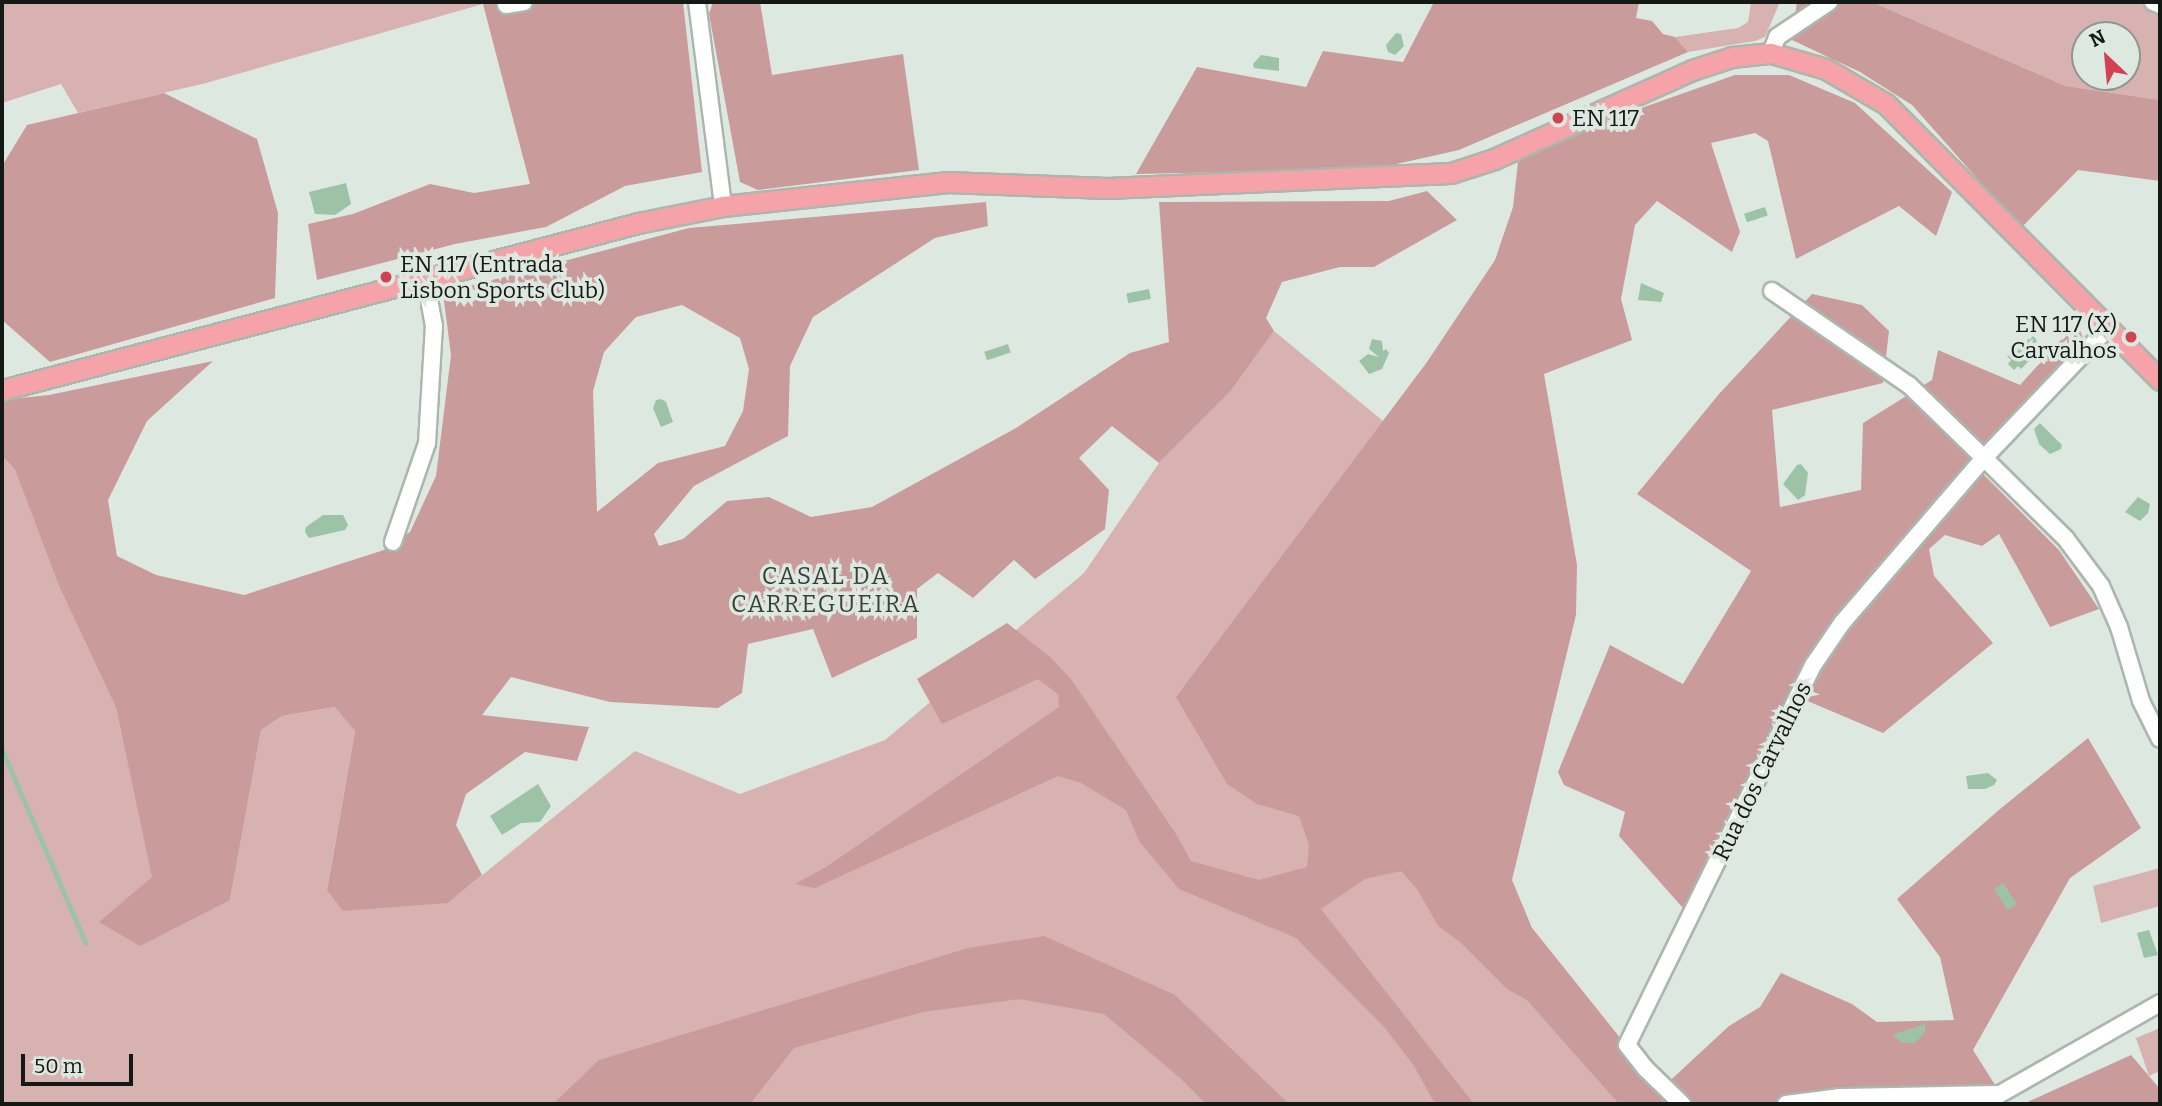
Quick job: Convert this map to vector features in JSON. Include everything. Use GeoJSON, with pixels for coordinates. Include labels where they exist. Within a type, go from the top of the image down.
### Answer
{"type":"FeatureCollection","features":[{"type":"Feature","properties":{"kind":"main road"},"geometry":{"type":"LineString","coordinates":[[2,390],[638,223],[723,206],[946,182],[1107,188],[1442,174],[1494,159],[1692,70],[1732,57],[1772,53],[1826,69],[1886,104],[2160,380]]}},
{"type":"Feature","properties":{"kind":"street"},"geometry":{"type":"LineString","coordinates":[[506,5],[524,2]]}},
{"type":"Feature","properties":{"kind":"street"},"geometry":{"type":"LineString","coordinates":[[696,2],[723,206]]}},
{"type":"Feature","properties":{"kind":"street"},"geometry":{"type":"LineString","coordinates":[[1772,53],[1777,37],[1829,2]]}},
{"type":"Feature","properties":{"kind":"street"},"geometry":{"type":"LineString","coordinates":[[2153,2],[2160,5]]}},
{"type":"Feature","properties":{"kind":"street"},"geometry":{"type":"LineString","coordinates":[[393,542],[427,443],[434,326],[425,278]]}},
{"type":"Feature","properties":{"kind":"street"},"geometry":{"type":"LineString","coordinates":[[1772,290],[1909,385],[2066,539],[2101,586],[2119,627],[2141,701],[2160,739]]}},
{"type":"Feature","properties":{"kind":"street","name":"Rua dos Carvalhos"},"geometry":{"type":"LineString","coordinates":[[1682,1104],[1645,1068],[1627,1045],[1814,664],[1842,623],[1983,458],[2108,328]]}},
{"type":"Feature","properties":{"kind":"street"},"geometry":{"type":"LineString","coordinates":[[1786,1104],[1839,1097],[2000,1094],[2160,1003]]}},
{"type":"Feature","properties":{"kind":"shaded area"},"geometry":{"type":"Polygon","coordinates":[[[2,2],[490,2],[206,83],[78,113],[61,84],[2,103],[2,2]]]}},
{"type":"Feature","properties":{"kind":"shaded area"},"geometry":{"type":"Polygon","coordinates":[[[683,2],[702,172],[625,186],[546,227],[455,244],[317,280],[308,224],[353,214],[430,184],[474,193],[530,184],[483,4],[683,2]]]}},
{"type":"Feature","properties":{"kind":"shaded area"},"geometry":{"type":"Polygon","coordinates":[[[713,2],[760,2],[772,75],[903,54],[919,170],[758,190],[740,182],[709,14],[713,2]]]}},
{"type":"Feature","properties":{"kind":"shaded area"},"geometry":{"type":"Polygon","coordinates":[[[1434,2],[1639,2],[1636,18],[1652,21],[1663,34],[1675,37],[1688,52],[1459,150],[1374,169],[1136,174],[1197,67],[1306,87],[1323,51],[1403,62],[1434,2]]]}},
{"type":"Feature","properties":{"kind":"shaded area"},"geometry":{"type":"Polygon","coordinates":[[[1751,2],[1780,2],[1765,37],[1688,52],[1675,37],[1738,28],[1748,22],[1751,2]]]}},
{"type":"Feature","properties":{"kind":"shaded area"},"geometry":{"type":"Polygon","coordinates":[[[1797,2],[1872,2],[2071,87],[2071,91],[2100,91],[2160,100],[2160,181],[2078,170],[2021,228],[1912,105],[1860,72],[1792,40],[1797,2]]]}},
{"type":"Feature","properties":{"kind":"shaded area"},"geometry":{"type":"Polygon","coordinates":[[[1872,2],[2160,2],[2160,100],[2100,91],[2141,91],[2141,21],[2071,21],[2071,87],[1872,2]]]}},
{"type":"Feature","properties":{"kind":"shaded area"},"geometry":{"type":"Polygon","coordinates":[[[1396,33],[1401,34],[1404,46],[1395,55],[1388,52],[1386,45],[1396,33]]]}},
{"type":"Feature","properties":{"kind":"shaded area"},"geometry":{"type":"Polygon","coordinates":[[[1261,55],[1279,58],[1279,71],[1254,68],[1253,64],[1261,55]]]}},
{"type":"Feature","properties":{"kind":"shaded area"},"geometry":{"type":"Polygon","coordinates":[[[1735,75],[1789,75],[1855,103],[1952,192],[1936,236],[1899,206],[1796,259],[1768,141],[1755,133],[1711,143],[1740,232],[1732,252],[1657,201],[1635,225],[1621,299],[1632,340],[1544,374],[1577,565],[1576,615],[1512,880],[1532,928],[1661,1089],[1729,1026],[1760,1007],[1781,973],[1852,1004],[1877,1022],[1954,1020],[1940,957],[1897,899],[2000,809],[2088,738],[2141,828],[2070,878],[1973,1050],[2007,1104],[1619,1104],[1527,1000],[1507,989],[1460,942],[1438,926],[1417,889],[1401,871],[1365,879],[1321,909],[1474,1104],[1435,1104],[1414,1066],[1385,1028],[1296,938],[1179,889],[1139,841],[1126,810],[1081,783],[1058,776],[815,888],[795,884],[826,867],[1059,707],[1058,694],[1038,679],[942,724],[917,679],[1007,623],[1050,657],[1071,679],[1176,834],[1191,861],[1259,880],[1307,867],[1309,845],[1299,816],[1257,804],[1227,784],[1176,697],[1427,362],[1495,260],[1513,207],[1518,162],[1593,125],[1735,75]]]}},
{"type":"Feature","properties":{"kind":"shaded area"},"geometry":{"type":"Polygon","coordinates":[[[164,93],[257,139],[278,213],[275,298],[50,362],[2,320],[2,166],[27,125],[164,93]]]}},
{"type":"Feature","properties":{"kind":"shaded area"},"geometry":{"type":"Polygon","coordinates":[[[346,183],[351,204],[335,215],[315,214],[309,192],[346,183]]]}},
{"type":"Feature","properties":{"kind":"shaded area"},"geometry":{"type":"Polygon","coordinates":[[[1427,191],[1457,220],[1374,267],[1340,267],[1282,282],[1266,318],[1274,331],[1230,392],[1159,463],[1112,426],[1079,458],[1109,490],[1105,529],[1035,579],[1014,560],[973,598],[938,573],[917,589],[917,638],[832,678],[813,629],[748,644],[742,693],[718,708],[610,702],[511,677],[482,715],[589,727],[577,761],[525,752],[466,794],[456,825],[482,875],[448,903],[343,911],[327,890],[355,731],[335,707],[282,716],[261,730],[230,900],[140,946],[99,922],[152,877],[116,708],[58,584],[15,470],[2,455],[2,400],[49,395],[213,361],[147,421],[108,500],[117,556],[156,575],[244,595],[384,550],[410,532],[436,476],[451,355],[443,293],[689,228],[986,202],[988,226],[935,238],[813,317],[790,366],[788,436],[694,486],[654,534],[659,546],[683,539],[727,501],[769,497],[811,517],[872,507],[1016,428],[1130,353],[1169,342],[1159,202],[1389,201],[1427,191]],[[682,305],[636,317],[604,352],[593,391],[597,512],[658,463],[725,446],[743,411],[749,369],[740,338],[682,305]]]}},
{"type":"Feature","properties":{"kind":"shaded area"},"geometry":{"type":"Polygon","coordinates":[[[1765,207],[1768,216],[1747,222],[1744,214],[1765,207]]]}},
{"type":"Feature","properties":{"kind":"shaded area"},"geometry":{"type":"Polygon","coordinates":[[[1641,283],[1664,293],[1661,302],[1638,300],[1641,283]]]}},
{"type":"Feature","properties":{"kind":"shaded area"},"geometry":{"type":"Polygon","coordinates":[[[1149,289],[1151,299],[1128,303],[1126,293],[1149,289]]]}},
{"type":"Feature","properties":{"kind":"shaded area"},"geometry":{"type":"Polygon","coordinates":[[[1812,294],[1862,305],[1889,331],[1883,383],[1772,410],[1780,507],[1861,490],[1863,423],[1932,380],[1938,350],[2020,385],[2077,322],[2085,344],[1970,461],[2059,550],[2099,609],[2050,627],[1999,534],[1982,546],[1945,535],[1929,549],[1934,576],[1993,643],[1883,733],[1791,694],[1683,908],[1619,836],[1625,812],[1564,785],[1558,772],[1610,645],[1683,684],[1751,571],[1637,494],[1719,394],[1812,294]]]}},
{"type":"Feature","properties":{"kind":"shaded area"},"geometry":{"type":"Polygon","coordinates":[[[1274,331],[1383,421],[1177,697],[1532,928],[1661,1089],[1683,1104],[2,1104],[2,455],[15,470],[58,584],[116,708],[153,877],[230,900],[261,730],[282,716],[336,707],[355,731],[327,889],[448,903],[635,751],[740,794],[885,740],[1084,573],[1159,463],[1230,392],[1274,331]]]}},
{"type":"Feature","properties":{"kind":"shaded area"},"geometry":{"type":"Polygon","coordinates":[[[2032,335],[2043,346],[2021,369],[2018,366],[2014,370],[2008,364],[2011,360],[2007,356],[2013,355],[2032,335]]]}},
{"type":"Feature","properties":{"kind":"shaded area"},"geometry":{"type":"Polygon","coordinates":[[[1372,339],[1382,341],[1383,351],[1386,349],[1389,353],[1382,369],[1369,374],[1359,361],[1368,354],[1379,357],[1369,349],[1372,339]]]}},
{"type":"Feature","properties":{"kind":"shaded area"},"geometry":{"type":"Polygon","coordinates":[[[1008,344],[1011,353],[987,360],[984,352],[1008,344]]]}},
{"type":"Feature","properties":{"kind":"shaded area"},"geometry":{"type":"Polygon","coordinates":[[[656,400],[666,402],[673,422],[661,427],[653,408],[656,400]]]}},
{"type":"Feature","properties":{"kind":"shaded area"},"geometry":{"type":"Polygon","coordinates":[[[2040,423],[2062,445],[2061,449],[2050,454],[2039,444],[2034,429],[2040,423]]]}},
{"type":"Feature","properties":{"kind":"shaded area"},"geometry":{"type":"Polygon","coordinates":[[[1801,464],[1808,473],[1805,495],[1798,500],[1783,484],[1797,465],[1801,464]]]}},
{"type":"Feature","properties":{"kind":"shaded area"},"geometry":{"type":"Polygon","coordinates":[[[2138,497],[2150,504],[2148,513],[2140,521],[2125,512],[2138,497]]]}},
{"type":"Feature","properties":{"kind":"shaded area"},"geometry":{"type":"Polygon","coordinates":[[[323,515],[343,515],[348,525],[345,530],[309,538],[305,532],[306,527],[323,515]]]}},
{"type":"Feature","properties":{"kind":"shaded area"},"geometry":{"type":"Polygon","coordinates":[[[1988,773],[1997,780],[1994,785],[1985,789],[1968,789],[1966,776],[1988,773]]]}},
{"type":"Feature","properties":{"kind":"shaded area"},"geometry":{"type":"Polygon","coordinates":[[[538,784],[551,806],[540,822],[521,823],[502,835],[490,816],[538,784]]]}},
{"type":"Feature","properties":{"kind":"shaded area"},"geometry":{"type":"Polygon","coordinates":[[[2160,868],[2160,906],[2101,923],[2093,886],[2160,868]]]}},
{"type":"Feature","properties":{"kind":"shaded area"},"geometry":{"type":"Polygon","coordinates":[[[2003,883],[2017,904],[2008,910],[1994,889],[2003,883]]]}},
{"type":"Feature","properties":{"kind":"shaded area"},"geometry":{"type":"Polygon","coordinates":[[[2149,930],[2158,955],[2144,958],[2137,933],[2149,930]]]}},
{"type":"Feature","properties":{"kind":"shaded area"},"geometry":{"type":"Polygon","coordinates":[[[1044,936],[1175,995],[1289,1104],[1206,1104],[1179,1077],[1104,1014],[1019,999],[923,1012],[794,1048],[750,1104],[553,1104],[599,1060],[968,948],[1044,936]]]}},
{"type":"Feature","properties":{"kind":"shaded area"},"geometry":{"type":"Polygon","coordinates":[[[1925,1024],[1925,1032],[1915,1043],[1902,1043],[1892,1035],[1925,1024]]]}},
{"type":"Feature","properties":{"kind":"shaded area"},"geometry":{"type":"Polygon","coordinates":[[[2160,1028],[2160,1071],[2149,1076],[2136,1038],[2160,1028]]]}},
{"type":"Feature","properties":{"kind":"shaded area"},"geometry":{"type":"Polygon","coordinates":[[[2131,1055],[2160,1089],[2160,1104],[2023,1104],[2131,1055]]]}},
{"type":"Feature","properties":{"kind":"waterway"},"geometry":{"type":"LineString","coordinates":[[2,749],[86,943]]}},
{"type":"Feature","properties":{"kind":"place","name":"EN 117"},"geometry":{"type":"Point","coordinates":[1558,118]}},
{"type":"Feature","properties":{"kind":"place","name":"EN 117 (Entrada Lisbon Sports Club)"},"geometry":{"type":"Point","coordinates":[386,277]}},
{"type":"Feature","properties":{"kind":"place","name":"EN 117 (X) Carvalhos"},"geometry":{"type":"Point","coordinates":[2131,337]}},
{"type":"Feature","properties":{"kind":"district","name":"CASAL DA CARREGUEIRA"},"geometry":{"type":"Point","coordinates":[826,591]}}]}
